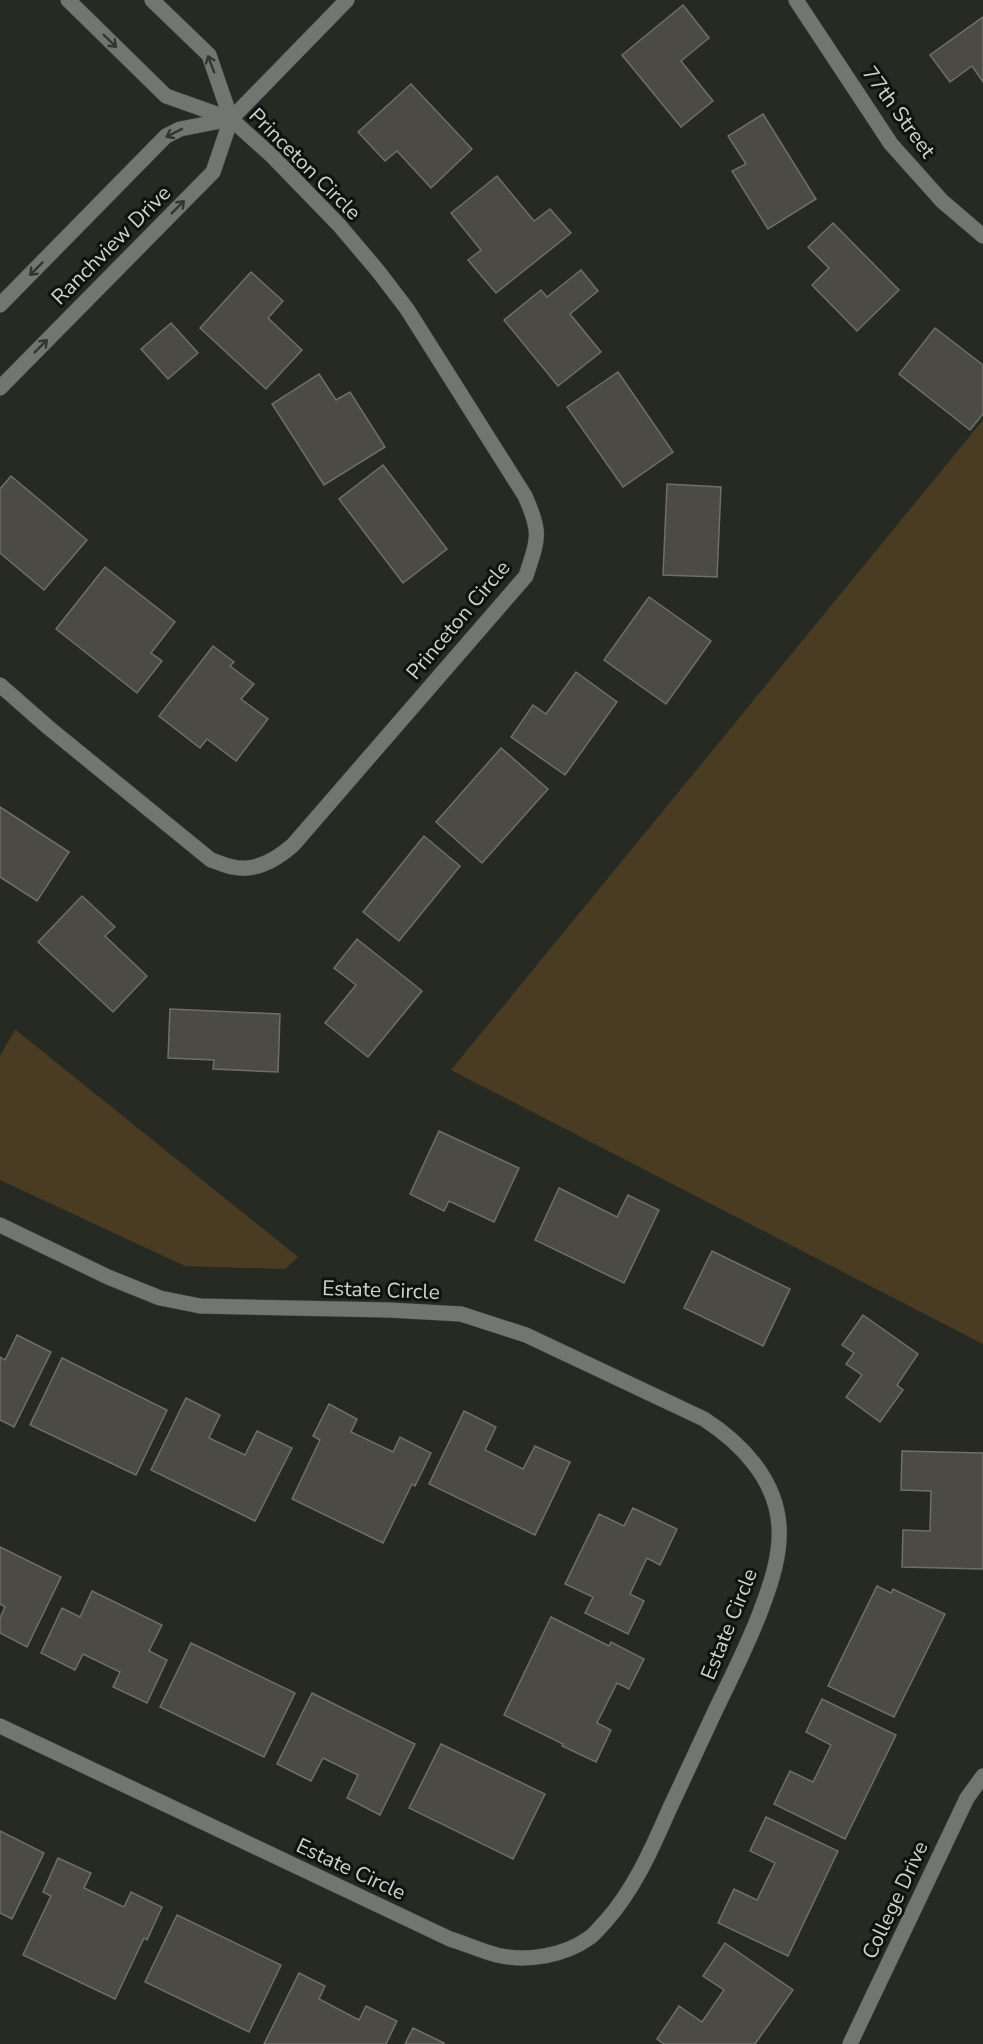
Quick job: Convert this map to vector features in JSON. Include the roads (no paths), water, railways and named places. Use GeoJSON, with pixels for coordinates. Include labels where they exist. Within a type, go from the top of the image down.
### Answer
{"type":"FeatureCollection","features":[{"type":"Feature","properties":{"kind":"street"},"geometry":{"type":"LineString","coordinates":[[68,0],[166,96],[231,119]]}},
{"type":"Feature","properties":{"kind":"street"},"geometry":{"type":"LineString","coordinates":[[152,0],[209,56],[231,119]]}},
{"type":"Feature","properties":{"kind":"street","name":"Ranchview Drive"},"geometry":{"type":"LineString","coordinates":[[0,387],[213,172],[231,119],[347,0]]}},
{"type":"Feature","properties":{"kind":"street","name":"77th Street"},"geometry":{"type":"LineString","coordinates":[[796,0],[891,144],[942,201],[983,236]]}},
{"type":"Feature","properties":{"kind":"street","name":"Ranchview Drive"},"geometry":{"type":"LineString","coordinates":[[0,305],[166,136],[180,129],[231,119]]}},
{"type":"Feature","properties":{"kind":"street","name":"Princeton Circle"},"geometry":{"type":"LineString","coordinates":[[0,685],[48,728],[211,860],[234,868],[252,868],[280,856],[293,845],[526,576],[538,541],[536,520],[525,496],[407,309],[339,225],[272,156],[231,119]]}},
{"type":"Feature","properties":{"kind":"street","name":"Estate Circle"},"geometry":{"type":"LineString","coordinates":[[0,1226],[108,1277],[160,1298],[200,1306],[461,1314],[525,1335],[704,1419],[724,1432],[755,1464],[771,1492],[779,1524],[779,1541],[776,1562],[761,1611],[650,1853],[612,1914],[590,1938],[563,1952],[532,1957],[499,1955],[450,1939],[0,1726]]}},
{"type":"Feature","properties":{"kind":"street","name":"College Drive"},"geometry":{"type":"LineString","coordinates":[[850,2044],[967,1798],[983,1776]]}}]}
